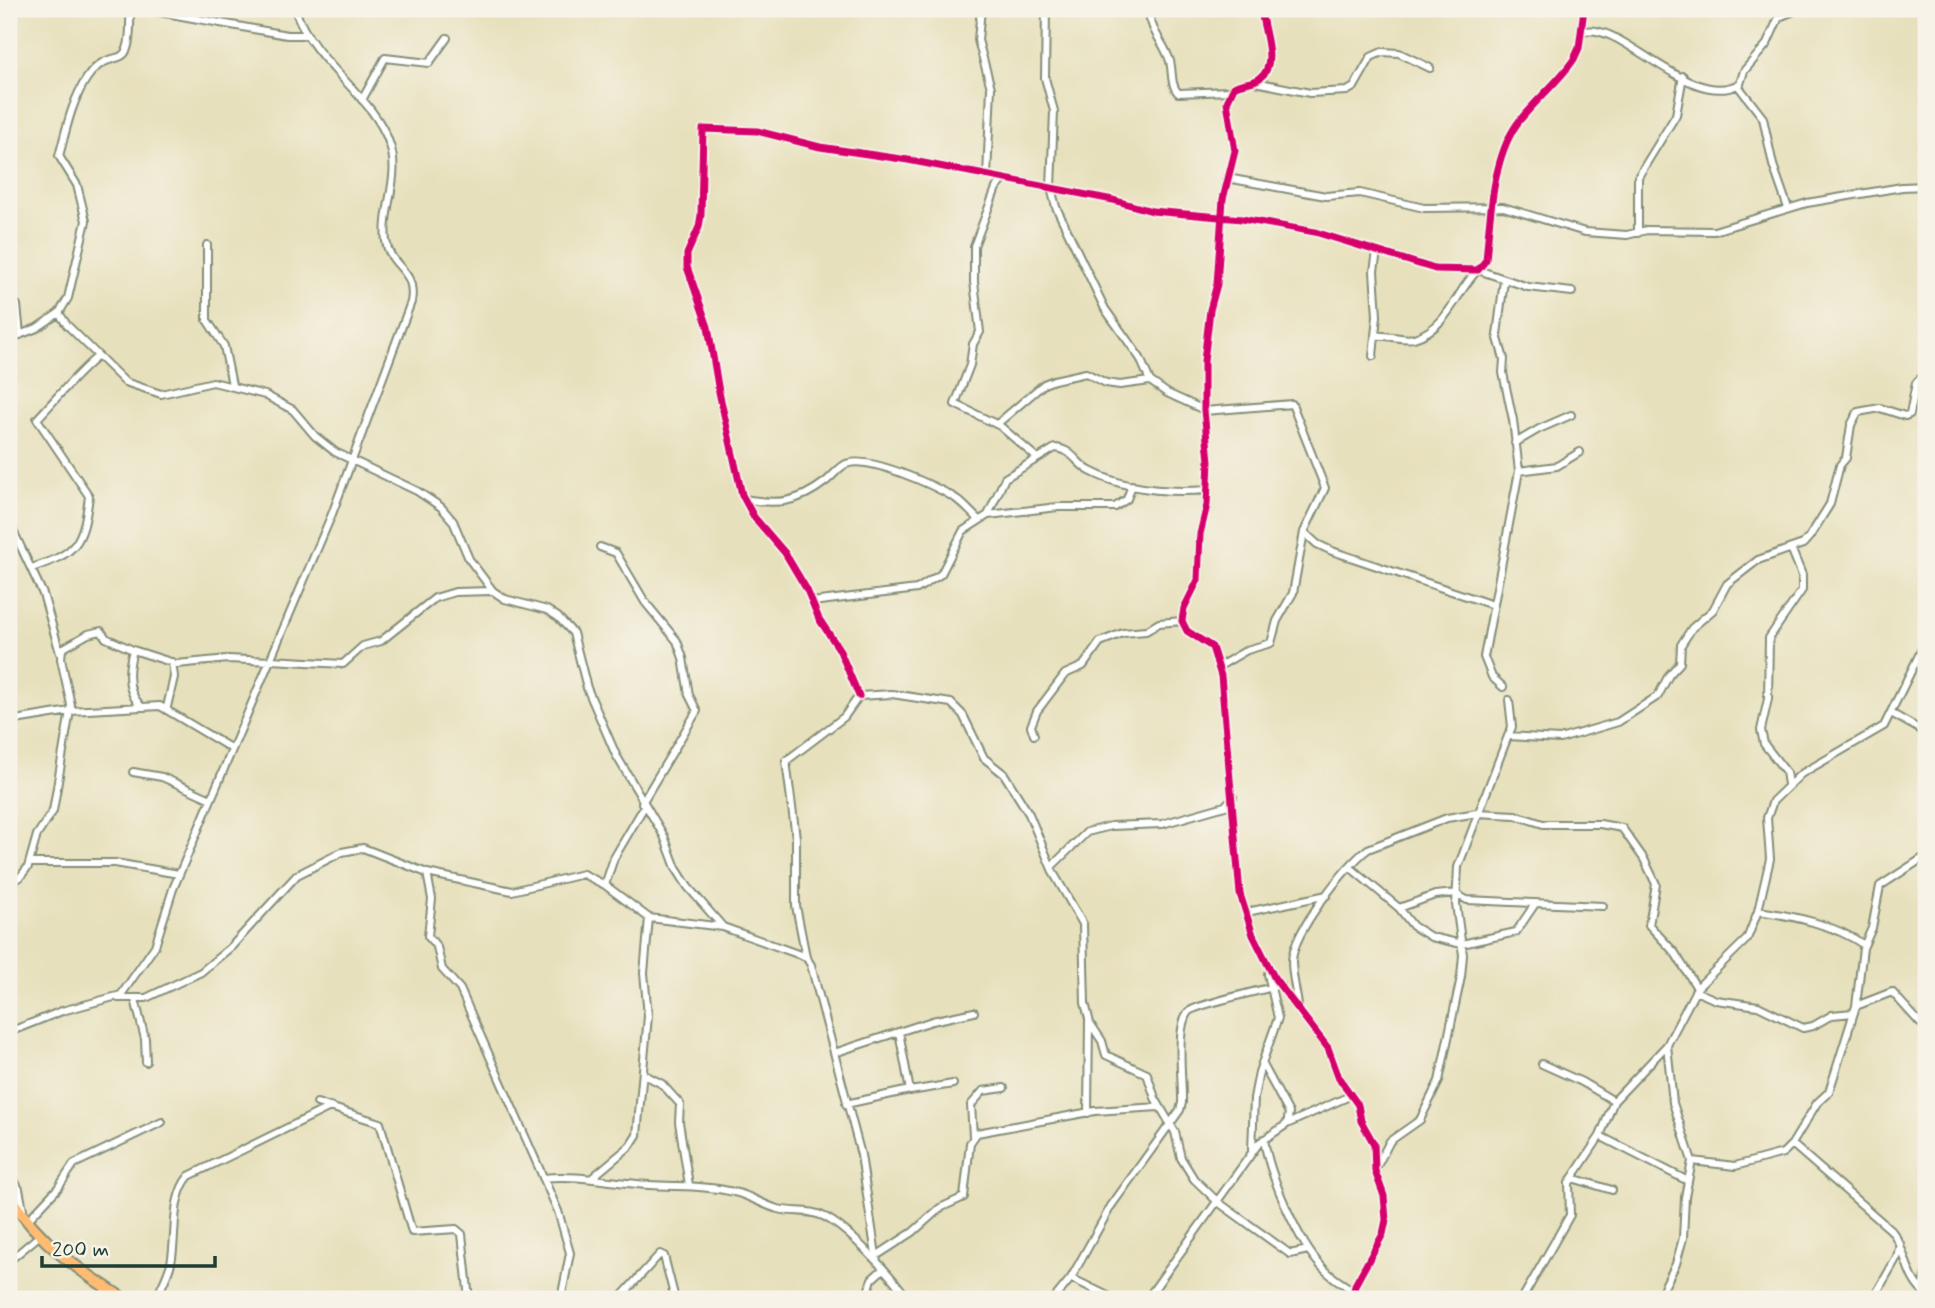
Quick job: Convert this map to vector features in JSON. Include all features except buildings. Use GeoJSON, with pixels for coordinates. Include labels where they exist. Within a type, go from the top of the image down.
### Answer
{"type":"FeatureCollection","features":[{"type":"Feature","properties":{"kind":"main road"},"geometry":{"type":"LineString","coordinates":[[9,1196],[58,1256],[124,1299]]}},
{"type":"Feature","properties":{"kind":"street"},"geometry":{"type":"LineString","coordinates":[[9,339],[59,313],[68,298],[86,221],[77,185],[59,156],[71,113],[85,82],[99,64],[121,58],[127,53],[131,30],[130,9]]}},
{"type":"Feature","properties":{"kind":"street"},"geometry":{"type":"LineString","coordinates":[[143,9],[287,35],[306,35]]}},
{"type":"Feature","properties":{"kind":"street"},"geometry":{"type":"LineString","coordinates":[[115,998],[127,989],[155,946],[179,874],[271,661],[352,460],[411,302],[413,289],[409,275],[391,255],[386,242],[395,175],[391,148],[362,100],[332,70],[306,35],[295,9]]}},
{"type":"Feature","properties":{"kind":"street"},"geometry":{"type":"LineString","coordinates":[[981,9],[978,40],[991,88],[988,176]]}},
{"type":"Feature","properties":{"kind":"street"},"geometry":{"type":"LineString","coordinates":[[1046,9],[1045,78],[1054,111],[1051,188],[1056,207],[1077,246],[1079,259],[1110,317],[1140,358],[1150,381],[1167,393],[1204,411],[1258,405],[1294,405],[1325,488],[1304,532],[1293,593],[1277,621],[1270,643],[1247,650],[1218,667]]}},
{"type":"Feature","properties":{"kind":"street"},"geometry":{"type":"LineString","coordinates":[[1148,9],[1156,39],[1169,58],[1172,84],[1178,93],[1230,91],[1239,83],[1253,81],[1311,93],[1347,91],[1354,87],[1371,57],[1382,52],[1399,53],[1430,68]]}},
{"type":"Feature","properties":{"kind":"street"},"geometry":{"type":"LineString","coordinates":[[1253,81],[1262,76],[1269,64],[1262,9]]}},
{"type":"Feature","properties":{"kind":"street"},"geometry":{"type":"LineString","coordinates":[[1376,336],[1417,337],[1449,314],[1486,260],[1499,164],[1513,130],[1566,70],[1579,48],[1584,9]]}},
{"type":"Feature","properties":{"kind":"street"},"geometry":{"type":"LineString","coordinates":[[1788,208],[1773,165],[1763,118],[1756,105],[1740,92],[1739,84],[1744,71],[1767,44],[1783,11],[1799,9]]}},
{"type":"Feature","properties":{"kind":"street"},"geometry":{"type":"LineString","coordinates":[[1582,32],[1599,30],[1658,66],[1718,90],[1739,84]]}},
{"type":"Feature","properties":{"kind":"street"},"geometry":{"type":"LineString","coordinates":[[362,100],[385,58],[429,63],[447,38]]}},
{"type":"Feature","properties":{"kind":"street"},"geometry":{"type":"LineString","coordinates":[[1638,233],[1638,177],[1676,115],[1683,76]]}},
{"type":"Feature","properties":{"kind":"street"},"geometry":{"type":"LineString","coordinates":[[1230,91],[1227,117],[1235,148],[1221,219],[1217,284],[1210,310],[1204,361],[1204,411],[1209,444],[1207,490],[1200,534],[1199,575],[1182,621],[1187,631],[1212,647],[1221,676],[1240,894],[1273,987],[1278,1018],[1262,1063],[1254,1098],[1252,1151]]}},
{"type":"Feature","properties":{"kind":"street"},"geometry":{"type":"LineString","coordinates":[[859,696],[839,649],[823,625],[785,553],[744,499],[719,392],[708,327],[687,267],[690,247],[699,227],[703,129],[757,131],[820,147],[1124,202],[1152,211],[1242,219],[1315,232],[1435,269],[1479,270],[1504,280],[1572,292]]}},
{"type":"Feature","properties":{"kind":"street"},"geometry":{"type":"LineString","coordinates":[[1227,178],[1326,196],[1360,193],[1424,208],[1503,207],[1588,232],[1638,233],[1651,229],[1714,231],[1788,208],[1890,188],[1926,186]]}},
{"type":"Feature","properties":{"kind":"street"},"geometry":{"type":"LineString","coordinates":[[1004,180],[996,188],[974,246],[973,275],[980,332],[972,344],[970,365],[955,401],[957,407],[997,424],[1036,457]]}},
{"type":"Feature","properties":{"kind":"street"},"geometry":{"type":"LineString","coordinates":[[207,244],[207,320],[224,346],[232,385]]}},
{"type":"Feature","properties":{"kind":"street"},"geometry":{"type":"LineString","coordinates":[[1373,356],[1376,336],[1377,252]]}},
{"type":"Feature","properties":{"kind":"street"},"geometry":{"type":"LineString","coordinates":[[1503,687],[1495,682],[1484,662],[1519,471],[1502,371],[1504,359],[1497,335],[1504,280]]}},
{"type":"Feature","properties":{"kind":"street"},"geometry":{"type":"LineString","coordinates":[[9,302],[17,305],[19,335]]}},
{"type":"Feature","properties":{"kind":"street"},"geometry":{"type":"LineString","coordinates":[[59,313],[66,325],[85,340],[125,382],[161,394],[213,382],[265,395],[291,408],[324,445],[417,491],[441,507],[453,521],[469,559],[494,591],[505,598],[547,610],[567,625],[575,640],[587,688],[623,770],[664,836],[680,877],[723,927]]}},
{"type":"Feature","properties":{"kind":"street"},"geometry":{"type":"LineString","coordinates":[[32,568],[74,550],[85,521],[89,496],[37,419],[71,385],[76,375],[98,356]]}},
{"type":"Feature","properties":{"kind":"street"},"geometry":{"type":"LineString","coordinates":[[997,424],[1044,384],[1054,380],[1086,373],[1106,383],[1121,385],[1150,381]]}},
{"type":"Feature","properties":{"kind":"street"},"geometry":{"type":"LineString","coordinates":[[1508,736],[1563,738],[1618,722],[1655,699],[1671,671],[1680,663],[1681,645],[1687,634],[1709,615],[1727,584],[1758,560],[1803,544],[1810,536],[1830,504],[1840,465],[1846,458],[1851,425],[1858,412],[1880,408],[1905,416],[1909,414],[1916,383],[1926,373]]}},
{"type":"Feature","properties":{"kind":"street"},"geometry":{"type":"LineString","coordinates":[[1515,443],[1571,415]]}},
{"type":"Feature","properties":{"kind":"street"},"geometry":{"type":"LineString","coordinates":[[988,515],[1003,481],[1051,449],[1064,449],[1089,471],[1132,485],[1168,493],[1207,490]]}},
{"type":"Feature","properties":{"kind":"street"},"geometry":{"type":"LineString","coordinates":[[1519,471],[1557,466],[1580,452]]}},
{"type":"Feature","properties":{"kind":"street"},"geometry":{"type":"LineString","coordinates":[[744,499],[777,503],[795,500],[808,495],[846,464],[856,464],[911,477],[955,498],[979,520]]}},
{"type":"Feature","properties":{"kind":"street"},"geometry":{"type":"LineString","coordinates":[[812,602],[924,586],[944,569],[959,536],[988,515],[1058,507],[1115,507],[1127,499],[1132,485]]}},
{"type":"Feature","properties":{"kind":"street"},"geometry":{"type":"LineString","coordinates":[[9,522],[32,568],[60,653],[70,712],[53,811],[37,835],[30,863],[20,877],[9,884]]}},
{"type":"Feature","properties":{"kind":"street"},"geometry":{"type":"LineString","coordinates":[[1304,532],[1317,544],[1332,551],[1493,606]]}},
{"type":"Feature","properties":{"kind":"street"},"geometry":{"type":"LineString","coordinates":[[600,547],[611,549],[621,559],[641,597],[677,641],[683,658],[689,695],[697,711],[614,858],[606,885]]}},
{"type":"Feature","properties":{"kind":"street"},"geometry":{"type":"LineString","coordinates":[[1788,784],[1786,772],[1764,744],[1761,730],[1768,699],[1769,638],[1802,590],[1802,575],[1791,548]]}},
{"type":"Feature","properties":{"kind":"street"},"geometry":{"type":"LineString","coordinates":[[60,653],[80,638],[101,631],[106,638],[133,650],[172,662],[271,661],[330,666],[343,664],[363,646],[381,641],[435,598],[455,592],[494,591]]}},
{"type":"Feature","properties":{"kind":"street"},"geometry":{"type":"LineString","coordinates":[[1034,735],[1031,726],[1037,711],[1065,674],[1083,666],[1100,642],[1123,633],[1146,631],[1159,623],[1182,621]]}},
{"type":"Feature","properties":{"kind":"street"},"geometry":{"type":"LineString","coordinates":[[1522,1299],[1570,1216],[1567,1191],[1572,1178],[1600,1136],[1614,1101],[1667,1045],[1696,989],[1718,964],[1742,946],[1758,911],[1772,849],[1769,809],[1788,784],[1884,726],[1926,641]]}},
{"type":"Feature","properties":{"kind":"street"},"geometry":{"type":"LineString","coordinates":[[133,650],[130,683],[132,696],[140,705]]}},
{"type":"Feature","properties":{"kind":"street"},"geometry":{"type":"LineString","coordinates":[[167,707],[174,677],[172,662]]}},
{"type":"Feature","properties":{"kind":"street"},"geometry":{"type":"LineString","coordinates":[[859,696],[892,694],[946,701],[963,715],[984,758],[1002,771],[1023,802],[1083,925],[1084,1003],[1106,1055],[1147,1074],[1185,1166],[1218,1202],[1290,1254],[1308,1250]]}},
{"type":"Feature","properties":{"kind":"street"},"geometry":{"type":"LineString","coordinates":[[859,696],[844,717],[785,763],[795,828],[797,915],[806,957],[811,965],[861,1154],[876,1259]]}},
{"type":"Feature","properties":{"kind":"street"},"geometry":{"type":"LineString","coordinates":[[1374,1171],[1390,1141],[1420,1121],[1439,1081],[1458,1000],[1462,944],[1456,908],[1458,867],[1476,813],[1512,727],[1509,700]]}},
{"type":"Feature","properties":{"kind":"street"},"geometry":{"type":"LineString","coordinates":[[9,721],[140,705],[167,707],[232,749]]}},
{"type":"Feature","properties":{"kind":"street"},"geometry":{"type":"LineString","coordinates":[[1891,713],[1926,733]]}},
{"type":"Feature","properties":{"kind":"street"},"geometry":{"type":"LineString","coordinates":[[133,772],[162,776],[211,799]]}},
{"type":"Feature","properties":{"kind":"street"},"geometry":{"type":"LineString","coordinates":[[1052,866],[1087,832],[1111,827],[1162,824],[1225,806],[1233,797]]}},
{"type":"Feature","properties":{"kind":"street"},"geometry":{"type":"LineString","coordinates":[[1298,1007],[1294,952],[1307,920],[1368,849],[1447,818],[1476,813],[1515,815],[1544,824],[1600,824],[1622,828],[1644,859],[1656,884],[1649,925],[1675,953],[1696,989],[1716,1000],[1758,1006],[1803,1028],[1813,1027],[1832,1015],[1855,1010],[1892,992],[1920,1024],[1926,1024]]}},
{"type":"Feature","properties":{"kind":"street"},"geometry":{"type":"LineString","coordinates":[[9,1032],[62,1012],[115,998],[135,999],[162,993],[201,972],[231,947],[297,875],[342,852],[363,848],[427,873],[512,891],[580,874],[606,885],[649,918],[723,927],[806,957]]}},
{"type":"Feature","properties":{"kind":"street"},"geometry":{"type":"LineString","coordinates":[[1692,1161],[1735,1166],[1777,1155],[1792,1144],[1810,1113],[1832,1087],[1855,1010],[1864,945],[1872,928],[1880,886],[1910,869],[1925,855]]}},
{"type":"Feature","properties":{"kind":"street"},"geometry":{"type":"LineString","coordinates":[[30,863],[115,863],[179,874]]}},
{"type":"Feature","properties":{"kind":"street"},"geometry":{"type":"LineString","coordinates":[[1351,868],[1399,908],[1412,926],[1426,934],[1462,944],[1516,932],[1535,904]]}},
{"type":"Feature","properties":{"kind":"street"},"geometry":{"type":"LineString","coordinates":[[427,873],[432,899],[428,936],[438,947],[442,969],[460,989],[558,1211],[570,1253],[561,1299]]}},
{"type":"Feature","properties":{"kind":"street"},"geometry":{"type":"LineString","coordinates":[[1399,908],[1435,895],[1458,894],[1467,900],[1603,906]]}},
{"type":"Feature","properties":{"kind":"street"},"geometry":{"type":"LineString","coordinates":[[1247,912],[1327,895]]}},
{"type":"Feature","properties":{"kind":"street"},"geometry":{"type":"LineString","coordinates":[[1758,911],[1805,919],[1851,936],[1864,945]]}},
{"type":"Feature","properties":{"kind":"street"},"geometry":{"type":"LineString","coordinates":[[593,1177],[631,1146],[637,1135],[648,1016],[644,974],[649,918]]}},
{"type":"Feature","properties":{"kind":"street"},"geometry":{"type":"LineString","coordinates":[[1266,965],[1328,1048],[1339,1079],[1352,1095],[1374,1144],[1374,1171],[1384,1196],[1387,1220],[1383,1234],[1354,1291],[1353,1299]]}},
{"type":"Feature","properties":{"kind":"street"},"geometry":{"type":"LineString","coordinates":[[1054,1299],[1071,1278],[1111,1206],[1182,1103],[1183,1025],[1188,1013],[1200,1005],[1281,985]]}},
{"type":"Feature","properties":{"kind":"street"},"geometry":{"type":"LineString","coordinates":[[135,999],[145,1039],[146,1062]]}},
{"type":"Feature","properties":{"kind":"street"},"geometry":{"type":"LineString","coordinates":[[834,1052],[974,1012]]}},
{"type":"Feature","properties":{"kind":"street"},"geometry":{"type":"LineString","coordinates":[[1088,1112],[1089,1020]]}},
{"type":"Feature","properties":{"kind":"street"},"geometry":{"type":"LineString","coordinates":[[899,1032],[910,1090]]}},
{"type":"Feature","properties":{"kind":"street"},"geometry":{"type":"LineString","coordinates":[[1658,1299],[1679,1255],[1692,1161],[1673,1103],[1667,1045]]}},
{"type":"Feature","properties":{"kind":"street"},"geometry":{"type":"LineString","coordinates":[[1262,1063],[1289,1113],[1287,1124]]}},
{"type":"Feature","properties":{"kind":"street"},"geometry":{"type":"LineString","coordinates":[[1542,1064],[1582,1082],[1614,1101]]}},
{"type":"Feature","properties":{"kind":"street"},"geometry":{"type":"LineString","coordinates":[[643,1074],[662,1084],[680,1104],[679,1122],[689,1185]]}},
{"type":"Feature","properties":{"kind":"street"},"geometry":{"type":"LineString","coordinates":[[846,1104],[953,1084]]}},
{"type":"Feature","properties":{"kind":"street"},"geometry":{"type":"LineString","coordinates":[[876,1259],[945,1205],[964,1197],[973,1136],[970,1107],[983,1091],[1004,1088]]}},
{"type":"Feature","properties":{"kind":"street"},"geometry":{"type":"LineString","coordinates":[[1147,1299],[1252,1151],[1264,1139],[1287,1124],[1352,1095]]}},
{"type":"Feature","properties":{"kind":"street"},"geometry":{"type":"LineString","coordinates":[[317,1103],[380,1123],[413,1234],[456,1229],[462,1234],[469,1299]]}},
{"type":"Feature","properties":{"kind":"street"},"geometry":{"type":"LineString","coordinates":[[156,1299],[172,1261],[177,1207],[183,1183],[189,1176],[330,1107]]}},
{"type":"Feature","properties":{"kind":"street"},"geometry":{"type":"LineString","coordinates":[[973,1136],[984,1130],[1038,1124],[1088,1112],[1159,1107]]}},
{"type":"Feature","properties":{"kind":"street"},"geometry":{"type":"LineString","coordinates":[[26,1219],[58,1188],[74,1164],[162,1122]]}},
{"type":"Feature","properties":{"kind":"street"},"geometry":{"type":"LineString","coordinates":[[1600,1136],[1688,1181]]}},
{"type":"Feature","properties":{"kind":"street"},"geometry":{"type":"LineString","coordinates":[[1264,1139],[1279,1188],[1308,1250],[1323,1268],[1354,1291]]}},
{"type":"Feature","properties":{"kind":"street"},"geometry":{"type":"LineString","coordinates":[[1792,1144],[1891,1230],[1900,1242],[1911,1275],[1924,1292]]}},
{"type":"Feature","properties":{"kind":"street"},"geometry":{"type":"LineString","coordinates":[[9,1171],[19,1189],[26,1219]]}},
{"type":"Feature","properties":{"kind":"street"},"geometry":{"type":"LineString","coordinates":[[542,1178],[593,1177],[646,1185],[689,1185],[737,1192],[781,1210],[815,1213],[826,1217],[876,1259],[908,1299]]}},
{"type":"Feature","properties":{"kind":"street"},"geometry":{"type":"LineString","coordinates":[[1572,1178],[1612,1191]]}},
{"type":"Feature","properties":{"kind":"street"},"geometry":{"type":"LineString","coordinates":[[9,1261],[39,1236]]}},
{"type":"Feature","properties":{"kind":"street"},"geometry":{"type":"LineString","coordinates":[[1873,1299],[1898,1257],[1900,1242]]}},
{"type":"Feature","properties":{"kind":"street"},"geometry":{"type":"LineString","coordinates":[[620,1299],[660,1254],[664,1256],[675,1299]]}},
{"type":"Feature","properties":{"kind":"street"},"geometry":{"type":"LineString","coordinates":[[866,1299],[872,1279],[883,1269]]}},
{"type":"Feature","properties":{"kind":"street"},"geometry":{"type":"LineString","coordinates":[[1924,1292],[1926,1273]]}},
{"type":"Feature","properties":{"kind":"street"},"geometry":{"type":"LineString","coordinates":[[1071,1278],[1114,1299]]}},
{"type":"Feature","properties":{"kind":"street"},"geometry":{"type":"LineString","coordinates":[[100,1299],[107,1288]]}},
{"type":"Feature","properties":{"kind":"cycle path"},"geometry":{"type":"LineString","coordinates":[[1261,9],[1269,55],[1266,72],[1257,80],[1234,87],[1227,102],[1235,151],[1223,199],[1217,284],[1210,310],[1204,361],[1204,410],[1209,461],[1207,505],[1200,534],[1198,580],[1184,608],[1182,621],[1187,631],[1212,647],[1221,676],[1240,894],[1253,935],[1275,979],[1328,1048],[1339,1078],[1358,1105],[1361,1121],[1374,1144],[1375,1171],[1384,1196],[1386,1220],[1383,1234],[1355,1285],[1353,1299]]}},
{"type":"Feature","properties":{"kind":"cycle path"},"geometry":{"type":"LineString","coordinates":[[859,696],[839,649],[819,619],[807,590],[785,553],[754,517],[742,495],[719,392],[708,327],[687,267],[687,254],[699,227],[701,215],[703,129],[757,131],[820,147],[908,160],[1113,200],[1152,211],[1242,219],[1315,232],[1435,269],[1478,270],[1486,260],[1491,208],[1502,154],[1517,124],[1574,59],[1579,48],[1584,9]]}}]}
